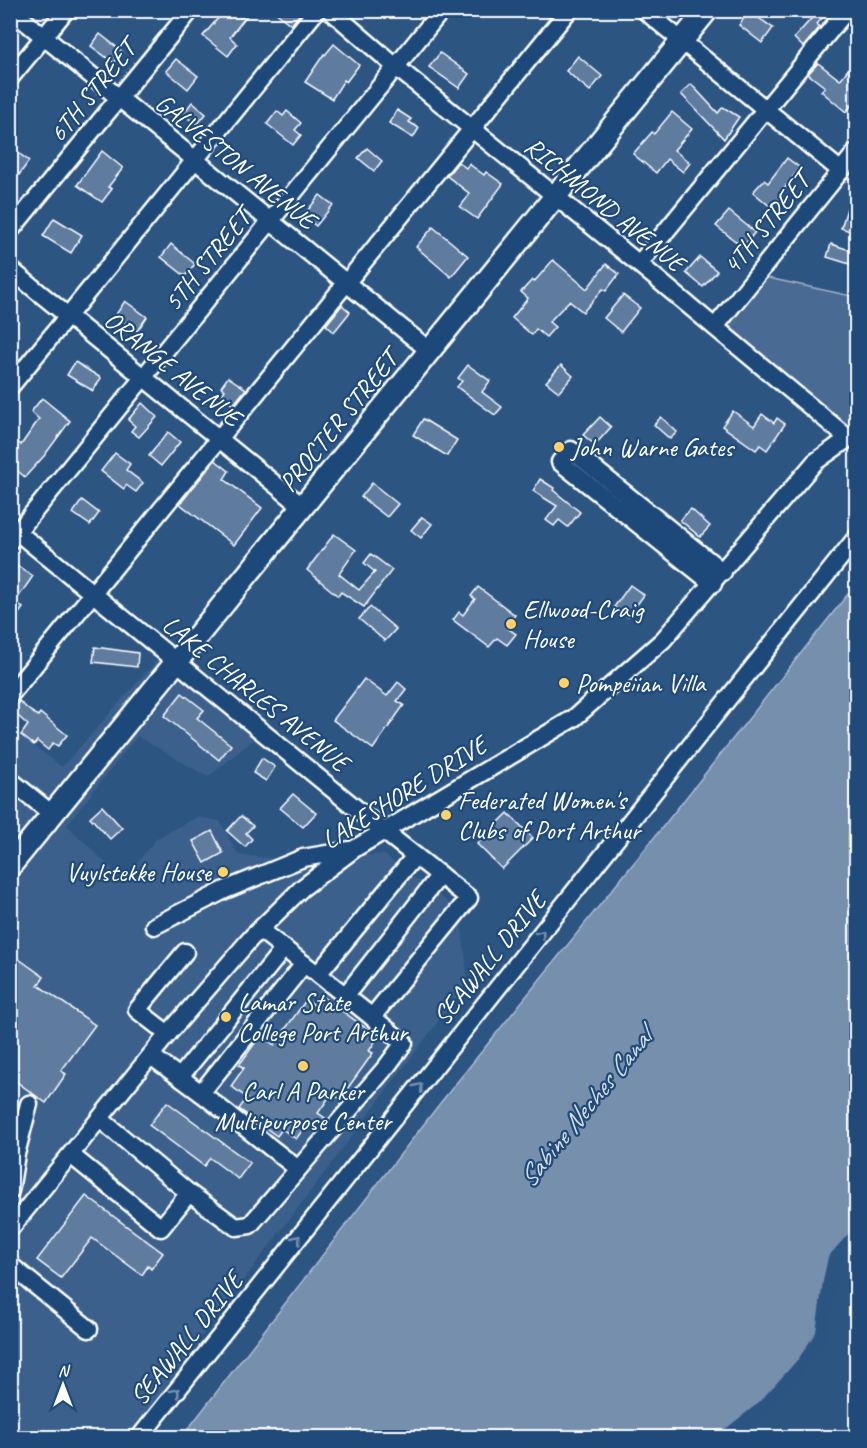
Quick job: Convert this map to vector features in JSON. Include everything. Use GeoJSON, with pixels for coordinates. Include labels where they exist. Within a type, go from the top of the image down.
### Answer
{"type":"FeatureCollection","features":[{"type":"Feature","properties":{"kind":"main road","name":"PROCTER STREET"},"geometry":{"type":"LineString","coordinates":[[10,866],[707,10]]}},
{"type":"Feature","properties":{"kind":"street","name":"GALVESTON AVENUE"},"geometry":{"type":"LineString","coordinates":[[11,10],[430,351]]}},
{"type":"Feature","properties":{"kind":"street"},"geometry":{"type":"LineString","coordinates":[[10,78],[66,10]]}},
{"type":"Feature","properties":{"kind":"street","name":"6TH STREET"},"geometry":{"type":"LineString","coordinates":[[10,231],[191,10]]}},
{"type":"Feature","properties":{"kind":"street"},"geometry":{"type":"LineString","coordinates":[[10,387],[317,10]]}},
{"type":"Feature","properties":{"kind":"street","name":"RICHMOND AVENUE"},"geometry":{"type":"LineString","coordinates":[[330,10],[396,67],[714,327],[852,436]]}},
{"type":"Feature","properties":{"kind":"street","name":"5TH STREET"},"geometry":{"type":"LineString","coordinates":[[13,533],[145,377],[442,10]]}},
{"type":"Feature","properties":{"kind":"street"},"geometry":{"type":"LineString","coordinates":[[10,695],[569,10]]}},
{"type":"Feature","properties":{"kind":"street"},"geometry":{"type":"LineString","coordinates":[[644,10],[841,171]]}},
{"type":"Feature","properties":{"kind":"street"},"geometry":{"type":"LineString","coordinates":[[639,264],[847,10]]}},
{"type":"Feature","properties":{"kind":"street","name":"4TH STREET"},"geometry":{"type":"LineString","coordinates":[[714,327],[856,152]]}},
{"type":"Feature","properties":{"kind":"street","name":"ORANGE AVENUE"},"geometry":{"type":"LineString","coordinates":[[10,269],[303,507]]}},
{"type":"Feature","properties":{"kind":"street","name":"LAKESHORE DRIVE"},"geometry":{"type":"LineString","coordinates":[[10,1229],[168,1034],[260,930],[302,888],[354,849],[574,718],[663,640],[815,462],[852,436]]}},
{"type":"Feature","properties":{"kind":"street"},"geometry":{"type":"LineString","coordinates":[[571,450],[718,578],[560,462],[571,450]]}},
{"type":"Feature","properties":{"kind":"street","name":"LAKE CHARLES AVENUE"},"geometry":{"type":"LineString","coordinates":[[13,533],[94,593],[469,898],[372,1017]]}},
{"type":"Feature","properties":{"kind":"street","name":"SEAWALL DRIVE"},"geometry":{"type":"LineString","coordinates":[[139,1437],[856,538]]}},
{"type":"Feature","properties":{"kind":"street"},"geometry":{"type":"LineString","coordinates":[[10,780],[52,814]]}},
{"type":"Feature","properties":{"kind":"street"},"geometry":{"type":"LineString","coordinates":[[154,926],[225,890],[303,858],[354,849]]}},
{"type":"Feature","properties":{"kind":"street"},"geometry":{"type":"LineString","coordinates":[[318,974],[415,856]]}},
{"type":"Feature","properties":{"kind":"street"},"geometry":{"type":"LineString","coordinates":[[345,996],[440,875]]}},
{"type":"Feature","properties":{"kind":"street"},"geometry":{"type":"LineString","coordinates":[[100,1119],[189,1193],[236,1227],[250,1225],[387,1066],[404,1043],[260,930]]}},
{"type":"Feature","properties":{"kind":"street"},"geometry":{"type":"LineString","coordinates":[[180,1077],[284,948]]}},
{"type":"Feature","properties":{"kind":"street"},"geometry":{"type":"LineString","coordinates":[[168,1034],[137,1010],[185,952]]}},
{"type":"Feature","properties":{"kind":"street"},"geometry":{"type":"LineString","coordinates":[[201,1093],[304,964]]}},
{"type":"Feature","properties":{"kind":"street"},"geometry":{"type":"LineString","coordinates":[[151,1056],[298,1170]]}},
{"type":"Feature","properties":{"kind":"street"},"geometry":{"type":"LineString","coordinates":[[10,1191],[16,1154],[29,1104]]}},
{"type":"Feature","properties":{"kind":"street"},"geometry":{"type":"LineString","coordinates":[[71,1155],[161,1228],[189,1193]]}},
{"type":"Feature","properties":{"kind":"street"},"geometry":{"type":"LineString","coordinates":[[10,1265],[89,1329]]}},
{"type":"Feature","properties":{"kind":"shaded area"},"geometry":{"type":"Polygon","coordinates":[[[759,276],[856,297],[856,425],[847,426],[728,332],[725,327],[759,276]]]}},
{"type":"Feature","properties":{"kind":"shaded area","name":"Lamar State College Port Arthur"},"geometry":{"type":"Polygon","coordinates":[[[158,659],[258,736],[208,777],[137,736],[67,825],[120,877],[131,870],[157,838],[197,817],[220,821],[238,855],[305,861],[383,854],[460,911],[468,982],[209,1326],[129,1437],[11,1437],[10,728],[62,767],[158,659]]]}},
{"type":"Feature","properties":{"kind":"water","name":"Sabine Neches Canal"},"geometry":{"type":"Polygon","coordinates":[[[856,584],[856,1238],[836,1259],[824,1336],[733,1437],[181,1438],[441,1102],[856,584]]]}},
{"type":"Feature","properties":{"kind":"pier"},"geometry":{"type":"Polygon","coordinates":[[[856,1225],[856,1242],[839,1261],[826,1338],[786,1390],[740,1437],[715,1437],[756,1405],[799,1358],[816,1332],[828,1257],[856,1225]]]}},
{"type":"Feature","properties":{"kind":"building"},"geometry":{"type":"Polygon","coordinates":[[[212,10],[251,10],[230,37],[237,44],[228,56],[203,36],[219,17],[212,10]]]}},
{"type":"Feature","properties":{"kind":"building"},"geometry":{"type":"Polygon","coordinates":[[[273,10],[294,10],[299,15],[291,25],[273,10]]]}},
{"type":"Feature","properties":{"kind":"building"},"geometry":{"type":"Polygon","coordinates":[[[802,10],[821,10],[825,15],[817,24],[820,27],[803,47],[794,38],[811,19],[802,10]]]}},
{"type":"Feature","properties":{"kind":"building"},"geometry":{"type":"Polygon","coordinates":[[[749,11],[773,28],[762,43],[739,25],[749,11]]]}},
{"type":"Feature","properties":{"kind":"building"},"geometry":{"type":"Polygon","coordinates":[[[100,34],[123,52],[114,63],[91,46],[100,34]]]}},
{"type":"Feature","properties":{"kind":"building"},"geometry":{"type":"Polygon","coordinates":[[[334,44],[359,65],[346,82],[344,80],[332,99],[305,82],[324,54],[334,44]]]}},
{"type":"Feature","properties":{"kind":"building"},"geometry":{"type":"Polygon","coordinates":[[[440,53],[469,74],[459,88],[429,67],[440,53]]]}},
{"type":"Feature","properties":{"kind":"building"},"geometry":{"type":"Polygon","coordinates":[[[578,56],[602,76],[590,91],[566,71],[578,56]]]}},
{"type":"Feature","properties":{"kind":"building"},"geometry":{"type":"Polygon","coordinates":[[[176,59],[198,76],[188,89],[166,71],[176,59]]]}},
{"type":"Feature","properties":{"kind":"building"},"geometry":{"type":"Polygon","coordinates":[[[856,59],[856,100],[846,112],[821,91],[825,87],[808,74],[818,63],[840,80],[856,59]]]}},
{"type":"Feature","properties":{"kind":"building"},"geometry":{"type":"Polygon","coordinates":[[[691,84],[718,113],[723,107],[739,117],[724,139],[681,94],[691,84]]]}},
{"type":"Feature","properties":{"kind":"building"},"geometry":{"type":"Polygon","coordinates":[[[192,102],[206,114],[197,125],[183,114],[192,102]]]}},
{"type":"Feature","properties":{"kind":"building"},"geometry":{"type":"Polygon","coordinates":[[[397,110],[411,119],[409,122],[419,128],[413,138],[389,123],[397,110]]]}},
{"type":"Feature","properties":{"kind":"building"},"geometry":{"type":"Polygon","coordinates":[[[277,111],[283,116],[287,111],[301,123],[295,130],[301,135],[293,145],[267,124],[277,111]]]}},
{"type":"Feature","properties":{"kind":"building"},"geometry":{"type":"Polygon","coordinates":[[[672,112],[692,129],[674,150],[690,163],[683,172],[667,159],[656,173],[633,154],[672,112]]]}},
{"type":"Feature","properties":{"kind":"building"},"geometry":{"type":"Polygon","coordinates":[[[10,147],[29,161],[19,175],[10,170],[10,147]]]}},
{"type":"Feature","properties":{"kind":"building"},"geometry":{"type":"Polygon","coordinates":[[[367,148],[382,161],[374,171],[358,158],[367,148]]]}},
{"type":"Feature","properties":{"kind":"building"},"geometry":{"type":"Polygon","coordinates":[[[102,151],[123,168],[108,187],[112,189],[102,202],[77,185],[102,151]]]}},
{"type":"Feature","properties":{"kind":"building"},"geometry":{"type":"Polygon","coordinates":[[[787,158],[800,168],[780,194],[783,196],[772,208],[753,192],[764,180],[768,183],[787,158]]]}},
{"type":"Feature","properties":{"kind":"building"},"geometry":{"type":"Polygon","coordinates":[[[458,162],[466,168],[469,164],[484,175],[486,172],[503,184],[477,219],[460,207],[470,194],[447,176],[458,162]]]}},
{"type":"Feature","properties":{"kind":"building"},"geometry":{"type":"Polygon","coordinates":[[[854,186],[856,186],[856,233],[841,228],[854,186]]]}},
{"type":"Feature","properties":{"kind":"building"},"geometry":{"type":"Polygon","coordinates":[[[320,195],[333,205],[316,226],[303,216],[320,195]]]}},
{"type":"Feature","properties":{"kind":"building"},"geometry":{"type":"Polygon","coordinates":[[[729,211],[755,232],[743,247],[716,226],[729,211]]]}},
{"type":"Feature","properties":{"kind":"building"},"geometry":{"type":"Polygon","coordinates":[[[54,218],[82,235],[71,253],[43,236],[54,218]]]}},
{"type":"Feature","properties":{"kind":"building"},"geometry":{"type":"Polygon","coordinates":[[[433,227],[468,256],[451,277],[416,247],[433,227]]]}},
{"type":"Feature","properties":{"kind":"building"},"geometry":{"type":"Polygon","coordinates":[[[171,244],[195,264],[185,276],[161,257],[171,244]]]}},
{"type":"Feature","properties":{"kind":"building"},"geometry":{"type":"Polygon","coordinates":[[[831,244],[856,252],[856,266],[827,257],[831,244]]]}},
{"type":"Feature","properties":{"kind":"building"},"geometry":{"type":"Polygon","coordinates":[[[700,257],[717,271],[703,287],[686,273],[700,257]]]}},
{"type":"Feature","properties":{"kind":"building"},"geometry":{"type":"Polygon","coordinates":[[[553,260],[587,289],[606,264],[619,274],[606,291],[603,289],[583,312],[569,301],[549,322],[555,327],[546,337],[536,329],[532,335],[512,318],[528,298],[521,292],[532,280],[534,282],[553,260]]]}},
{"type":"Feature","properties":{"kind":"building"},"geometry":{"type":"Polygon","coordinates":[[[623,295],[640,308],[621,332],[604,318],[623,295]]]}},
{"type":"Feature","properties":{"kind":"building"},"geometry":{"type":"Polygon","coordinates":[[[125,301],[147,317],[137,331],[115,316],[125,301]]]}},
{"type":"Feature","properties":{"kind":"building"},"geometry":{"type":"Polygon","coordinates":[[[342,305],[350,312],[334,332],[326,325],[342,305]]]}},
{"type":"Feature","properties":{"kind":"building"},"geometry":{"type":"Polygon","coordinates":[[[75,362],[101,378],[93,391],[67,375],[75,362]]]}},
{"type":"Feature","properties":{"kind":"building"},"geometry":{"type":"Polygon","coordinates":[[[468,365],[490,381],[482,392],[502,407],[495,415],[457,387],[462,381],[458,378],[468,365]]]}},
{"type":"Feature","properties":{"kind":"building"},"geometry":{"type":"Polygon","coordinates":[[[561,365],[573,376],[559,392],[546,382],[561,365]]]}},
{"type":"Feature","properties":{"kind":"building"},"geometry":{"type":"Polygon","coordinates":[[[228,377],[246,389],[233,405],[221,396],[225,390],[221,387],[228,377]]]}},
{"type":"Feature","properties":{"kind":"building"},"geometry":{"type":"Polygon","coordinates":[[[42,398],[70,421],[25,477],[10,465],[10,452],[18,442],[21,445],[39,419],[31,412],[42,398]]]}},
{"type":"Feature","properties":{"kind":"building"},"geometry":{"type":"Polygon","coordinates":[[[142,403],[157,417],[139,437],[131,431],[135,426],[128,420],[142,403]]]}},
{"type":"Feature","properties":{"kind":"building"},"geometry":{"type":"Polygon","coordinates":[[[733,411],[754,426],[762,414],[774,423],[777,418],[785,424],[767,450],[760,445],[756,450],[722,426],[733,411]]]}},
{"type":"Feature","properties":{"kind":"building"},"geometry":{"type":"Polygon","coordinates":[[[600,417],[611,427],[595,445],[583,435],[600,417]]]}},
{"type":"Feature","properties":{"kind":"building"},"geometry":{"type":"Polygon","coordinates":[[[661,417],[677,432],[670,439],[654,425],[661,417]]]}},
{"type":"Feature","properties":{"kind":"building"},"geometry":{"type":"Polygon","coordinates":[[[423,419],[457,440],[447,456],[413,435],[423,419]]]}},
{"type":"Feature","properties":{"kind":"building"},"geometry":{"type":"Polygon","coordinates":[[[168,432],[180,442],[161,466],[149,456],[168,432]]]}},
{"type":"Feature","properties":{"kind":"building"},"geometry":{"type":"Polygon","coordinates":[[[115,453],[130,464],[126,470],[143,483],[136,492],[126,485],[124,489],[101,471],[115,453]]]}},
{"type":"Feature","properties":{"kind":"building"},"geometry":{"type":"Polygon","coordinates":[[[215,460],[229,471],[224,479],[262,508],[234,545],[180,504],[215,460]]]}},
{"type":"Feature","properties":{"kind":"building"},"geometry":{"type":"Polygon","coordinates":[[[540,479],[554,488],[553,490],[580,512],[568,527],[559,520],[554,526],[546,520],[557,506],[533,491],[540,479]]]}},
{"type":"Feature","properties":{"kind":"building"},"geometry":{"type":"Polygon","coordinates":[[[372,483],[398,504],[387,517],[361,497],[372,483]]]}},
{"type":"Feature","properties":{"kind":"building"},"geometry":{"type":"Polygon","coordinates":[[[82,500],[99,513],[90,525],[73,513],[82,500]]]}},
{"type":"Feature","properties":{"kind":"building"},"geometry":{"type":"Polygon","coordinates":[[[691,509],[710,526],[700,537],[680,520],[691,509]]]}},
{"type":"Feature","properties":{"kind":"building"},"geometry":{"type":"Polygon","coordinates":[[[422,517],[432,524],[421,538],[411,530],[422,517]]]}},
{"type":"Feature","properties":{"kind":"building"},"geometry":{"type":"Polygon","coordinates":[[[334,534],[356,550],[339,574],[359,590],[375,572],[364,563],[371,554],[392,570],[364,607],[341,592],[338,596],[307,570],[334,534]]]}},
{"type":"Feature","properties":{"kind":"building"},"geometry":{"type":"Polygon","coordinates":[[[16,565],[33,576],[15,602],[23,608],[10,626],[10,573],[16,565]]]}},
{"type":"Feature","properties":{"kind":"building"},"geometry":{"type":"Polygon","coordinates":[[[630,585],[644,595],[628,617],[614,607],[630,585]]]}},
{"type":"Feature","properties":{"kind":"building"},"geometry":{"type":"Polygon","coordinates":[[[478,587],[515,615],[506,627],[516,634],[507,645],[497,638],[489,647],[453,620],[459,612],[463,615],[475,599],[471,596],[478,587]]]}},
{"type":"Feature","properties":{"kind":"building"},"geometry":{"type":"Polygon","coordinates":[[[370,607],[396,629],[385,641],[359,619],[370,607]]]}},
{"type":"Feature","properties":{"kind":"building"},"geometry":{"type":"Polygon","coordinates":[[[95,647],[138,653],[137,667],[93,662],[95,647]]]}},
{"type":"Feature","properties":{"kind":"building"},"geometry":{"type":"Polygon","coordinates":[[[364,679],[387,696],[398,682],[406,689],[397,701],[404,705],[373,749],[333,720],[364,679]]]}},
{"type":"Feature","properties":{"kind":"building"},"geometry":{"type":"Polygon","coordinates":[[[182,693],[204,710],[197,718],[231,745],[219,760],[164,716],[182,693]]]}},
{"type":"Feature","properties":{"kind":"building"},"geometry":{"type":"Polygon","coordinates":[[[19,701],[38,716],[40,713],[67,735],[58,746],[53,743],[48,750],[37,741],[34,745],[21,735],[28,725],[10,709],[10,705],[19,701]]]}},
{"type":"Feature","properties":{"kind":"building"},"geometry":{"type":"Polygon","coordinates":[[[262,758],[275,767],[266,781],[253,773],[262,758]]]}},
{"type":"Feature","properties":{"kind":"building"},"geometry":{"type":"Polygon","coordinates":[[[293,794],[316,813],[303,827],[280,808],[293,794]]]}},
{"type":"Feature","properties":{"kind":"building"},"geometry":{"type":"Polygon","coordinates":[[[102,806],[122,828],[110,839],[90,817],[102,806]]]}},
{"type":"Feature","properties":{"kind":"building"},"geometry":{"type":"Polygon","coordinates":[[[508,813],[533,838],[502,869],[477,844],[508,813]]]}},
{"type":"Feature","properties":{"kind":"building"},"geometry":{"type":"Polygon","coordinates":[[[241,816],[253,826],[246,833],[252,839],[245,847],[227,831],[241,816]]]}},
{"type":"Feature","properties":{"kind":"building"},"geometry":{"type":"Polygon","coordinates":[[[212,831],[223,853],[205,863],[193,841],[212,831]]]}},
{"type":"Feature","properties":{"kind":"building"},"geometry":{"type":"Polygon","coordinates":[[[16,957],[44,977],[38,985],[95,1025],[61,1071],[66,1074],[46,1103],[10,1077],[10,964],[16,957]]]}},
{"type":"Feature","properties":{"kind":"building","name":"Carl A Parker Multipurpose Center"},"geometry":{"type":"Polygon","coordinates":[[[320,995],[378,1037],[369,1051],[373,1053],[340,1099],[332,1093],[318,1113],[325,1118],[316,1130],[307,1124],[296,1139],[282,1129],[277,1136],[239,1109],[247,1098],[231,1086],[244,1068],[239,1065],[261,1035],[274,1045],[306,1000],[314,1005],[320,995]]]}},
{"type":"Feature","properties":{"kind":"building"},"geometry":{"type":"Polygon","coordinates":[[[167,1102],[250,1163],[238,1179],[210,1158],[204,1166],[149,1125],[167,1102]]]}},
{"type":"Feature","properties":{"kind":"building"},"geometry":{"type":"Polygon","coordinates":[[[86,1196],[163,1253],[151,1269],[148,1266],[142,1275],[92,1238],[61,1278],[37,1260],[86,1196]]]}},
{"type":"Feature","properties":{"kind":"place","name":"John Warne Gates"},"geometry":{"type":"Point","coordinates":[559,447]}},
{"type":"Feature","properties":{"kind":"place","name":"Ellwood-Craig House"},"geometry":{"type":"Point","coordinates":[511,624]}},
{"type":"Feature","properties":{"kind":"place","name":"Pompeiian Villa"},"geometry":{"type":"Point","coordinates":[564,683]}},
{"type":"Feature","properties":{"kind":"place","name":"Federated Women's Clubs of Port Arthur"},"geometry":{"type":"Point","coordinates":[446,815]}},
{"type":"Feature","properties":{"kind":"place","name":"Vuylstekke House"},"geometry":{"type":"Point","coordinates":[223,872]}},
{"type":"Feature","properties":{"kind":"place","name":"Lamar State College Port Arthur"},"geometry":{"type":"Point","coordinates":[226,1017]}},
{"type":"Feature","properties":{"kind":"place","name":"Carl A Parker Multipurpose Center"},"geometry":{"type":"Point","coordinates":[303,1066]}}]}
